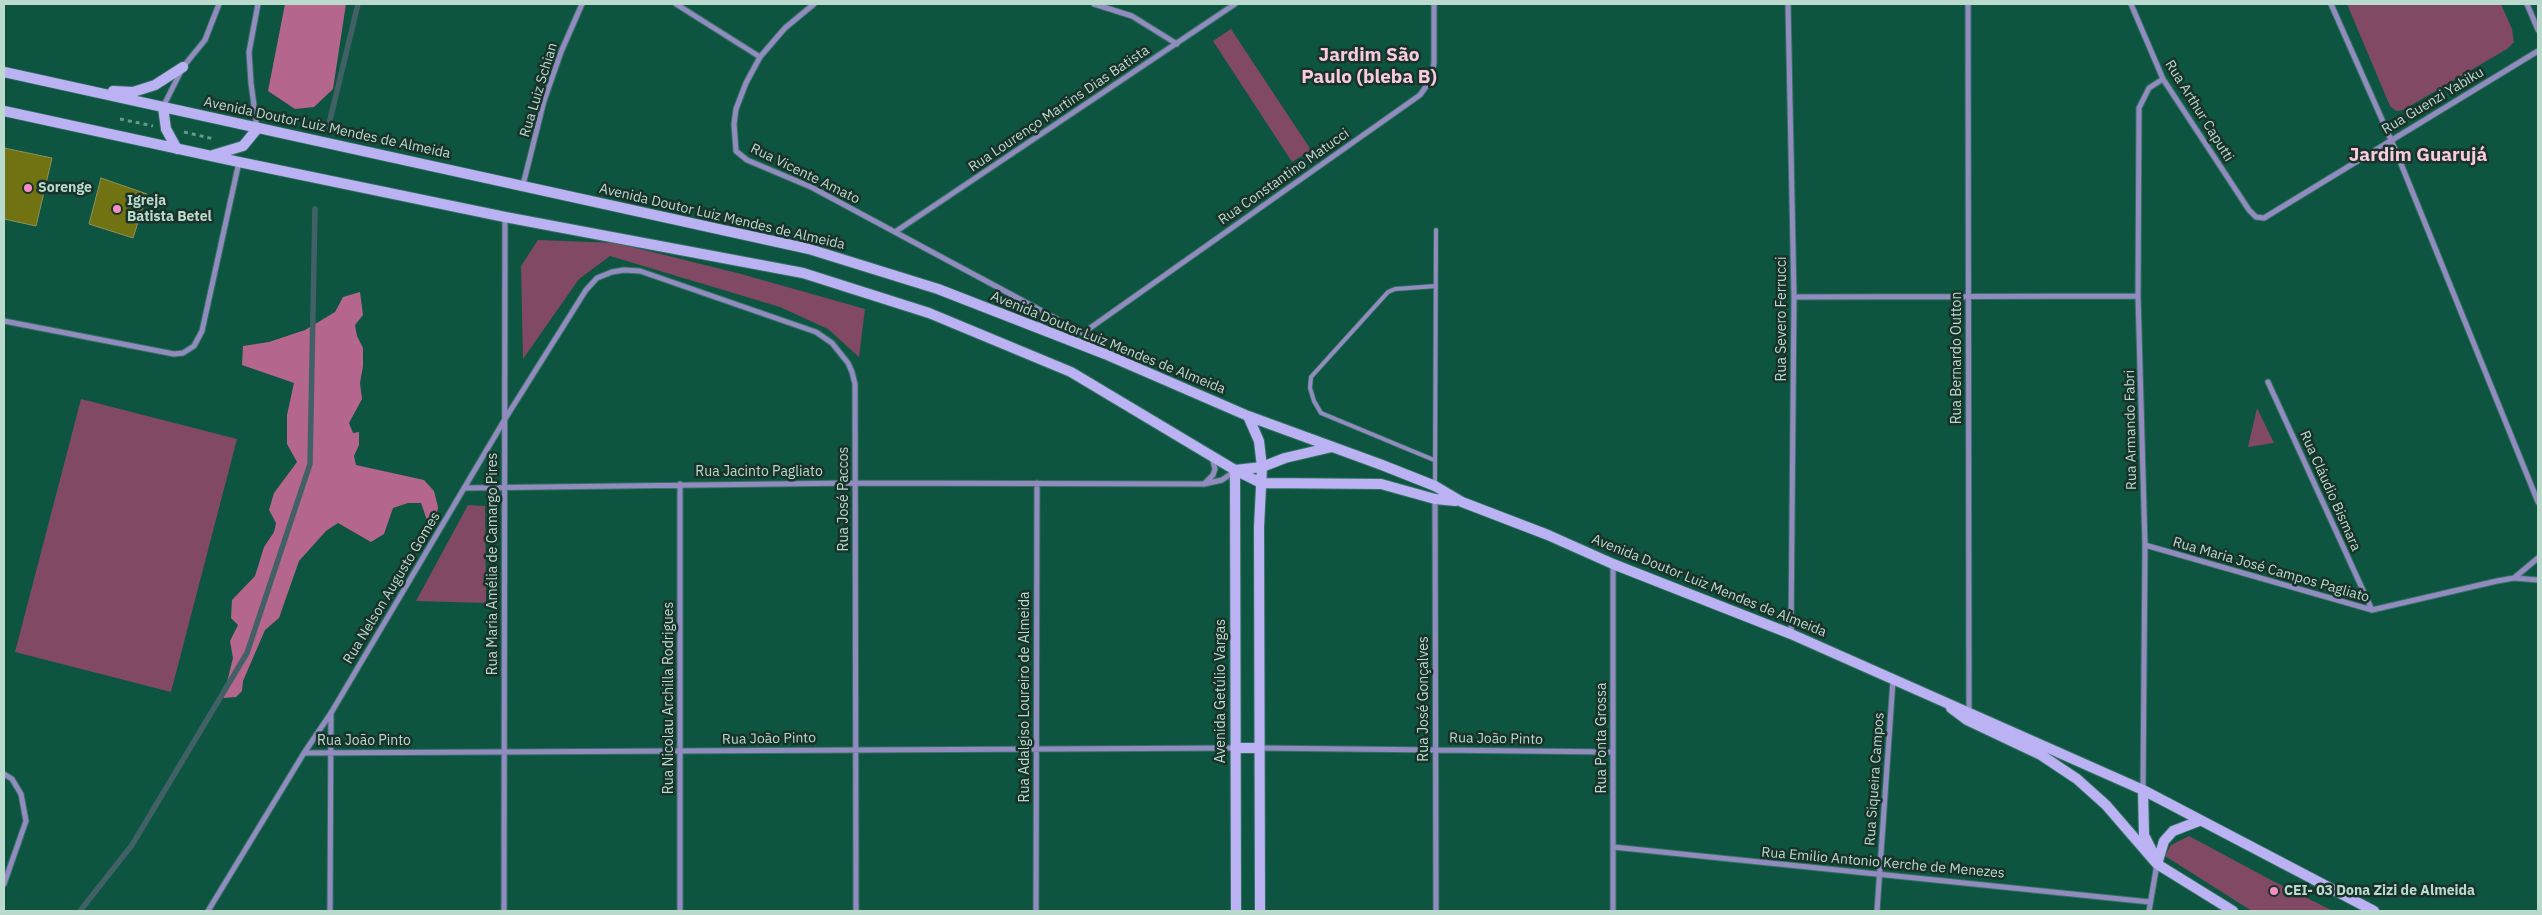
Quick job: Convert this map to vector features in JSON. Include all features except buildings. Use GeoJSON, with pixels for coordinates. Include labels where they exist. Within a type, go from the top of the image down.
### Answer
{"type":"FeatureCollection","features":[{"type":"Feature","properties":{"kind":"main road"},"geometry":{"type":"LineString","coordinates":[[93,91],[133,92],[155,85],[183,67]]}},
{"type":"Feature","properties":{"kind":"main road","name":"Avenida Doutor Luiz Mendes de Almeida"},"geometry":{"type":"LineString","coordinates":[[4,72],[257,129],[342,145],[523,184],[809,249],[938,290],[1105,354],[1248,416],[1435,486],[1462,502],[1548,534],[1613,564],[1791,634],[1943,702],[2041,755],[2077,779],[2106,805],[2157,864],[2233,911]]}},
{"type":"Feature","properties":{"kind":"main road"},"geometry":{"type":"LineString","coordinates":[[163,108],[166,128],[177,148]]}},
{"type":"Feature","properties":{"kind":"main road","name":"Avenida Doutor Luiz Mendes de Almeida"},"geometry":{"type":"LineString","coordinates":[[4,111],[209,156],[505,217],[803,273],[929,313],[1071,372],[1211,456],[1261,483],[1381,484],[1435,498],[1462,502]]}},
{"type":"Feature","properties":{"kind":"main road"},"geometry":{"type":"LineString","coordinates":[[209,156],[243,146],[257,129]]}},
{"type":"Feature","properties":{"kind":"main road"},"geometry":{"type":"LineString","coordinates":[[1248,416],[1259,441],[1262,467],[1259,748],[1260,911]]}},
{"type":"Feature","properties":{"kind":"main road"},"geometry":{"type":"LineString","coordinates":[[1235,470],[1262,467],[1285,458],[1332,447]]}},
{"type":"Feature","properties":{"kind":"main road","name":"Avenida Getúlio Vargas"},"geometry":{"type":"LineString","coordinates":[[1235,470],[1236,911]]}},
{"type":"Feature","properties":{"kind":"main road","name":"Avenida Doutor Luiz Mendes de Almeida"},"geometry":{"type":"LineString","coordinates":[[1968,716],[2144,790],[2199,821],[2374,911]]}},
{"type":"Feature","properties":{"kind":"main road"},"geometry":{"type":"LineString","coordinates":[[1235,748],[1259,748]]}},
{"type":"Feature","properties":{"kind":"main road"},"geometry":{"type":"LineString","coordinates":[[2144,790],[2144,835],[2157,864]]}},
{"type":"Feature","properties":{"kind":"main road"},"geometry":{"type":"LineString","coordinates":[[2157,864],[2164,842],[2173,830],[2199,821]]}},
{"type":"Feature","properties":{"kind":"street"},"geometry":{"type":"LineString","coordinates":[[163,108],[183,67],[205,40],[219,4]]}},
{"type":"Feature","properties":{"kind":"street"},"geometry":{"type":"LineString","coordinates":[[257,129],[250,83],[249,52],[258,4]]}},
{"type":"Feature","properties":{"kind":"street","name":"Rua Luiz Schian"},"geometry":{"type":"LineString","coordinates":[[523,184],[544,101],[561,52],[582,4]]}},
{"type":"Feature","properties":{"kind":"street"},"geometry":{"type":"LineString","coordinates":[[676,4],[760,57]]}},
{"type":"Feature","properties":{"kind":"street","name":"Rua Vicente Amato"},"geometry":{"type":"LineString","coordinates":[[814,4],[785,28],[760,57],[746,83],[736,109],[734,124],[736,152],[746,160],[811,187],[1083,333],[1105,354]]}},
{"type":"Feature","properties":{"kind":"street"},"geometry":{"type":"LineString","coordinates":[[1094,4],[1132,16],[1177,44]]}},
{"type":"Feature","properties":{"kind":"street","name":"Rua Lourenço Martins Dias Batista"},"geometry":{"type":"LineString","coordinates":[[895,232],[1235,4]]}},
{"type":"Feature","properties":{"kind":"street","name":"Rua Constantino Matucci"},"geometry":{"type":"LineString","coordinates":[[1083,333],[1420,95],[1430,81],[1434,63],[1434,4]]}},
{"type":"Feature","properties":{"kind":"street","name":"Rua Severo Ferrucci"},"geometry":{"type":"LineString","coordinates":[[1788,4],[1794,297],[1791,634]]}},
{"type":"Feature","properties":{"kind":"street","name":"Rua Bernardo Outton"},"geometry":{"type":"LineString","coordinates":[[1968,4],[1968,716]]}},
{"type":"Feature","properties":{"kind":"street","name":"Rua Arthur Caputti"},"geometry":{"type":"LineString","coordinates":[[2131,4],[2164,79],[2248,210],[2256,217],[2264,218]]}},
{"type":"Feature","properties":{"kind":"street"},"geometry":{"type":"LineString","coordinates":[[2332,4],[2391,139],[2538,502]]}},
{"type":"Feature","properties":{"kind":"street"},"geometry":{"type":"LineString","coordinates":[[2527,4],[2538,30]]}},
{"type":"Feature","properties":{"kind":"street","name":"Rua Guenzi Yabiku"},"geometry":{"type":"LineString","coordinates":[[2264,218],[2538,51]]}},
{"type":"Feature","properties":{"kind":"street","name":"Rua Armando Fabri"},"geometry":{"type":"LineString","coordinates":[[2144,790],[2145,545],[2138,296],[2139,108],[2149,88],[2164,79]]}},
{"type":"Feature","properties":{"kind":"street"},"geometry":{"type":"LineString","coordinates":[[4,321],[174,354],[183,353],[194,346],[202,332],[239,162]]}},
{"type":"Feature","properties":{"kind":"street","name":"Rua Maria Amélia de Camargo Pires"},"geometry":{"type":"LineString","coordinates":[[504,911],[505,217]]}},
{"type":"Feature","properties":{"kind":"street","name":"Rua José Paccos"},"geometry":{"type":"LineString","coordinates":[[597,278],[612,272],[640,272],[824,337],[848,363],[855,384],[856,911]]}},
{"type":"Feature","properties":{"kind":"street","name":"Rua Nelson Augusto Gomes"},"geometry":{"type":"LineString","coordinates":[[208,911],[304,753],[331,713],[504,419],[586,290],[597,278]]}},
{"type":"Feature","properties":{"kind":"street"},"geometry":{"type":"LineString","coordinates":[[1794,297],[2138,296]]}},
{"type":"Feature","properties":{"kind":"street"},"geometry":{"type":"LineString","coordinates":[[1038,328],[1046,313]]}},
{"type":"Feature","properties":{"kind":"street","name":"Rua Cláudio Bismara"},"geometry":{"type":"LineString","coordinates":[[2268,382],[2372,610]]}},
{"type":"Feature","properties":{"kind":"street"},"geometry":{"type":"LineString","coordinates":[[1204,484],[1213,476],[1215,469],[1211,456]]}},
{"type":"Feature","properties":{"kind":"street","name":"Rua Jacinto Pagliato"},"geometry":{"type":"LineString","coordinates":[[464,488],[854,483],[1204,484],[1222,480],[1235,470]]}},
{"type":"Feature","properties":{"kind":"street","name":"Rua Adalgiso Loureiro de Almeida"},"geometry":{"type":"LineString","coordinates":[[1036,911],[1037,483]]}},
{"type":"Feature","properties":{"kind":"street","name":"Rua Nicolau Archilla Rodrigues"},"geometry":{"type":"LineString","coordinates":[[680,484],[680,911]]}},
{"type":"Feature","properties":{"kind":"street","name":"Rua José Gonçalves"},"geometry":{"type":"LineString","coordinates":[[1435,486],[1436,911]]}},
{"type":"Feature","properties":{"kind":"street","name":"Rua Maria José Campos Pagliato"},"geometry":{"type":"LineString","coordinates":[[2145,545],[2372,610],[2514,578],[2538,580]]}},
{"type":"Feature","properties":{"kind":"street"},"geometry":{"type":"LineString","coordinates":[[2514,578],[2538,558]]}},
{"type":"Feature","properties":{"kind":"street","name":"Rua Ponta Grossa"},"geometry":{"type":"LineString","coordinates":[[1613,564],[1613,911]]}},
{"type":"Feature","properties":{"kind":"street","name":"Rua Siqueira Campos"},"geometry":{"type":"LineString","coordinates":[[1876,911],[1893,679]]}},
{"type":"Feature","properties":{"kind":"street"},"geometry":{"type":"LineString","coordinates":[[330,911],[331,713]]}},
{"type":"Feature","properties":{"kind":"street","name":"Rua João Pinto"},"geometry":{"type":"LineString","coordinates":[[304,753],[1235,748]]}},
{"type":"Feature","properties":{"kind":"street","name":"Rua João Pinto"},"geometry":{"type":"LineString","coordinates":[[1259,748],[1613,752]]}},
{"type":"Feature","properties":{"kind":"street"},"geometry":{"type":"LineString","coordinates":[[4,774],[12,779],[21,794],[26,821],[4,884]]}},
{"type":"Feature","properties":{"kind":"street","name":"Rua Emilio Antonio Kerche de Menezes"},"geometry":{"type":"LineString","coordinates":[[1613,847],[2150,902]]}},
{"type":"Feature","properties":{"kind":"street"},"geometry":{"type":"LineString","coordinates":[[2149,911],[2157,864]]}},
{"type":"Feature","properties":{"kind":"lane"},"geometry":{"type":"LineString","coordinates":[[1435,486],[1436,230]]}},
{"type":"Feature","properties":{"kind":"lane"},"geometry":{"type":"LineString","coordinates":[[1434,460],[1321,413],[1314,401],[1310,388],[1311,377],[1388,292],[1395,289],[1436,286]]}},
{"type":"Feature","properties":{"kind":"path"},"geometry":{"type":"LineString","coordinates":[[166,128],[243,146]]}},
{"type":"Feature","properties":{"kind":"shaded area"},"geometry":{"type":"Polygon","coordinates":[[[285,4],[346,4],[333,89],[314,107],[295,109],[268,91],[285,4]]]}},
{"type":"Feature","properties":{"kind":"shaded area"},"geometry":{"type":"Polygon","coordinates":[[[2347,4],[2501,4],[2512,29],[2514,42],[2507,49],[2403,110],[2396,111],[2390,106],[2347,4]]]}},
{"type":"Feature","properties":{"kind":"shaded area"},"geometry":{"type":"Polygon","coordinates":[[[1231,29],[1311,150],[1292,162],[1213,41],[1231,29]]]}},
{"type":"Feature","properties":{"kind":"shaded area"},"geometry":{"type":"Polygon","coordinates":[[[538,240],[616,243],[741,274],[865,309],[859,357],[828,329],[780,307],[610,256],[579,279],[523,359],[521,266],[538,240]]]}},
{"type":"Feature","properties":{"kind":"shaded area"},"geometry":{"type":"Polygon","coordinates":[[[360,292],[363,315],[355,325],[357,336],[363,348],[363,366],[360,383],[362,399],[349,423],[353,433],[359,432],[359,445],[354,456],[356,465],[424,480],[434,491],[438,507],[436,519],[428,523],[421,503],[408,503],[393,508],[384,534],[371,542],[338,523],[326,531],[299,561],[279,618],[265,630],[243,681],[242,691],[236,697],[223,698],[233,658],[230,641],[238,625],[231,618],[232,600],[255,576],[264,547],[274,532],[276,523],[269,510],[274,493],[297,462],[287,444],[287,415],[294,383],[242,365],[243,346],[269,342],[305,330],[335,312],[343,297],[360,292]]]}},
{"type":"Feature","properties":{"kind":"shaded area"},"geometry":{"type":"Polygon","coordinates":[[[81,399],[237,439],[171,692],[15,652],[81,399]]]}},
{"type":"Feature","properties":{"kind":"shaded area"},"geometry":{"type":"Polygon","coordinates":[[[2257,408],[2274,443],[2248,447],[2257,408]]]}},
{"type":"Feature","properties":{"kind":"shaded area"},"geometry":{"type":"Polygon","coordinates":[[[468,505],[485,506],[486,603],[416,601],[468,505]]]}},
{"type":"Feature","properties":{"kind":"shaded area"},"geometry":{"type":"Polygon","coordinates":[[[2189,836],[2333,911],[2252,911],[2165,856],[2171,845],[2189,836]]]}},
{"type":"Feature","properties":{"kind":"waterway"},"geometry":{"type":"LineString","coordinates":[[328,128],[358,4]]}},
{"type":"Feature","properties":{"kind":"waterway"},"geometry":{"type":"LineString","coordinates":[[80,911],[132,845],[247,653],[310,464],[315,209]]}},
{"type":"Feature","properties":{"kind":"place","name":"Sorenge"},"geometry":{"type":"Point","coordinates":[28,188]}},
{"type":"Feature","properties":{"kind":"place","name":"Igreja Batista Betel"},"geometry":{"type":"Point","coordinates":[117,209]}},
{"type":"Feature","properties":{"kind":"place","name":"CEI- 03 Dona Zizi de Almeida"},"geometry":{"type":"Point","coordinates":[2274,891]}},
{"type":"Feature","properties":{"kind":"district","name":"Jardim São Paulo (bleba B)"},"geometry":{"type":"Point","coordinates":[1369,67]}},
{"type":"Feature","properties":{"kind":"district","name":"Jardim Guarujá"},"geometry":{"type":"Point","coordinates":[2418,156]}}]}
